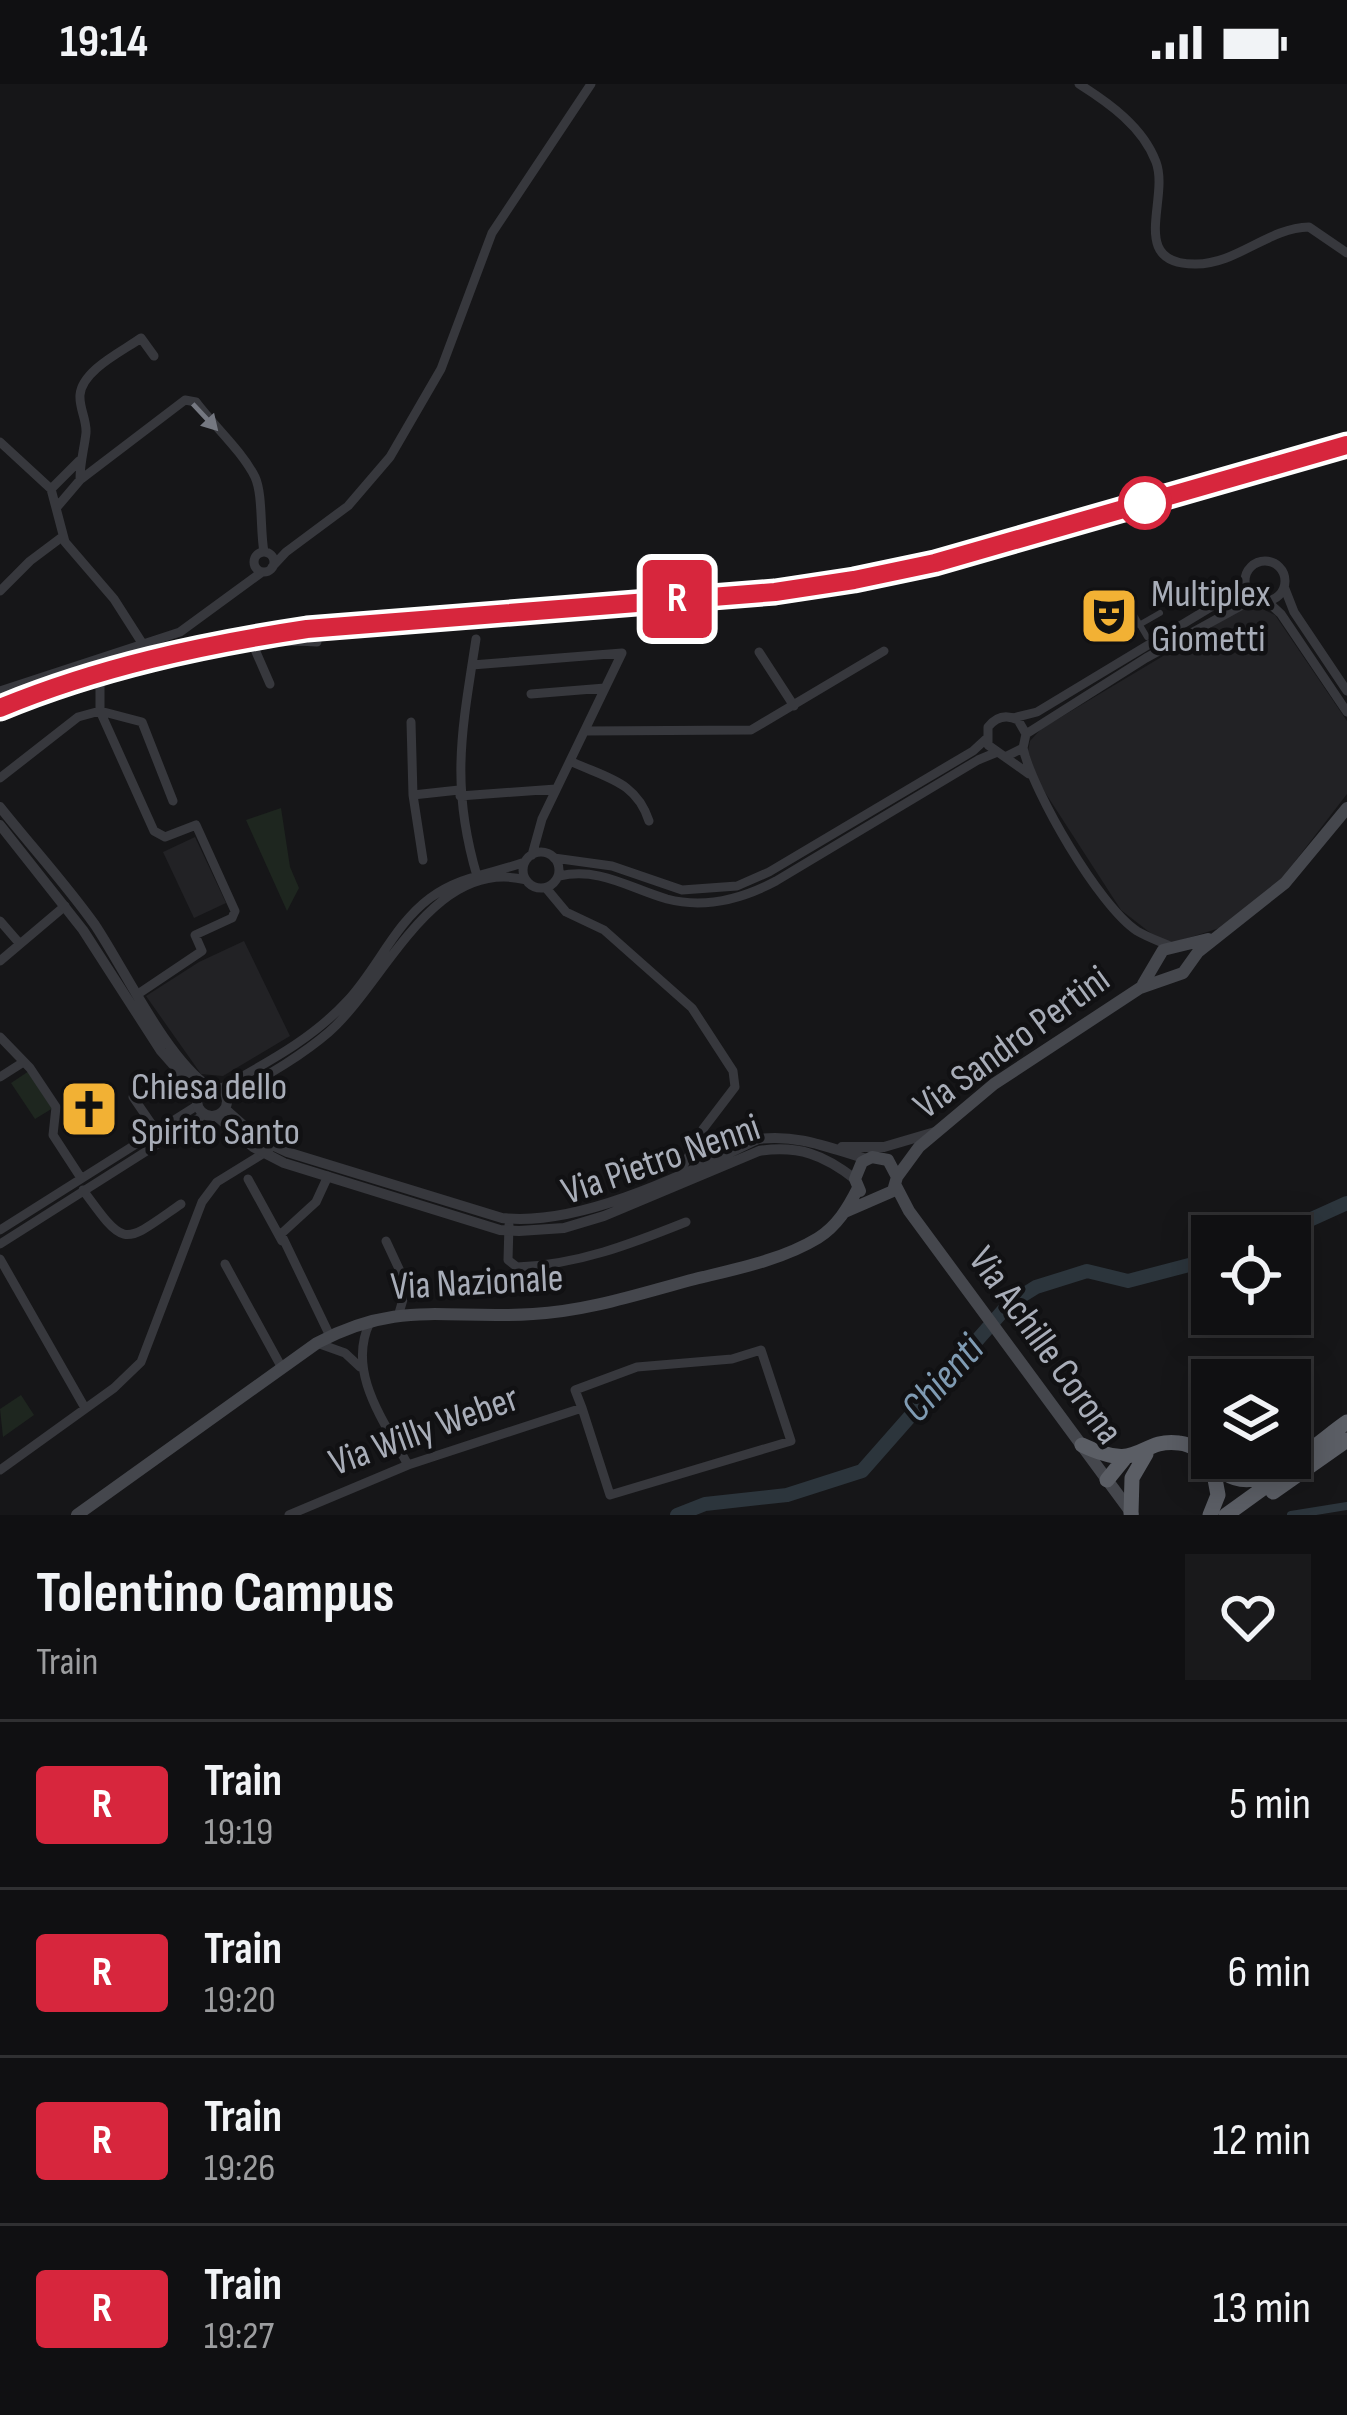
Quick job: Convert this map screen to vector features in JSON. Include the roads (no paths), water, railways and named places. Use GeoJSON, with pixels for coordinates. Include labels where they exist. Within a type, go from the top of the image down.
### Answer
{"type":"FeatureCollection","features":[{"type":"Feature","properties":{"kind":"highway"},"geometry":{"type":"LineString","coordinates":[[1311,1448],[1347,1425]]}},
{"type":"Feature","properties":{"kind":"highway"},"geometry":{"type":"LineString","coordinates":[[1226,1515],[1347,1425]]}},
{"type":"Feature","properties":{"kind":"highway"},"geometry":{"type":"LineString","coordinates":[[1241,1515],[1347,1440]]}},
{"type":"Feature","properties":{"kind":"highway"},"geometry":{"type":"LineString","coordinates":[[1107,1480],[1148,1452],[1180,1443],[1191,1446]]}},
{"type":"Feature","properties":{"kind":"highway"},"geometry":{"type":"LineString","coordinates":[[1082,1445],[1129,1466]]}},
{"type":"Feature","properties":{"kind":"highway"},"geometry":{"type":"LineString","coordinates":[[1129,1466],[1132,1514]]}},
{"type":"Feature","properties":{"kind":"highway"},"geometry":{"type":"LineString","coordinates":[[1210,1515],[1219,1496],[1215,1479]]}},
{"type":"Feature","properties":{"kind":"main road","name":"Via Sandro Pertini"},"geometry":{"type":"LineString","coordinates":[[888,1160],[919,1147],[994,1084],[1140,988],[1184,973],[1188,964],[1286,883],[1347,809]]}},
{"type":"Feature","properties":{"kind":"main road","name":"Via Sandro Pertini"},"geometry":{"type":"LineString","coordinates":[[1140,988],[1160,953],[1226,931]]}},
{"type":"Feature","properties":{"kind":"main road"},"geometry":{"type":"LineString","coordinates":[[1174,947],[1186,955],[1188,964]]}},
{"type":"Feature","properties":{"kind":"main road","name":"Via Sandro Pertini"},"geometry":{"type":"LineString","coordinates":[[1157,963],[1170,977]]}},
{"type":"Feature","properties":{"kind":"main road","name":"Via Sandro Pertini"},"geometry":{"type":"LineString","coordinates":[[897,1182],[919,1147]]}},
{"type":"Feature","properties":{"kind":"main road"},"geometry":{"type":"LineString","coordinates":[[867,1159],[888,1160],[897,1182],[877,1198],[857,1183],[859,1167],[867,1159]]}},
{"type":"Feature","properties":{"kind":"main road","name":"Via Achille Corona"},"geometry":{"type":"LineString","coordinates":[[897,1182],[909,1211],[1132,1514]]}},
{"type":"Feature","properties":{"kind":"main road","name":"Via Nazionale"},"geometry":{"type":"LineString","coordinates":[[77,1515],[317,1343],[346,1328],[399,1313],[531,1315],[586,1308],[757,1263],[799,1248],[827,1231],[847,1210],[857,1183]]}},
{"type":"Feature","properties":{"kind":"main road","name":"Via Achille Corona"},"geometry":{"type":"LineString","coordinates":[[877,1198],[909,1211]]}},
{"type":"Feature","properties":{"kind":"main road","name":"Via Nazionale"},"geometry":{"type":"LineString","coordinates":[[847,1210],[877,1198]]}},
{"type":"Feature","properties":{"kind":"street"},"geometry":{"type":"LineString","coordinates":[[0,692],[193,626],[348,506],[389,460],[441,369],[492,233],[591,84]]}},
{"type":"Feature","properties":{"kind":"street"},"geometry":{"type":"LineString","coordinates":[[1079,84],[1124,116],[1156,160],[1160,177],[1154,231],[1165,256],[1181,264],[1202,264],[1224,259],[1279,232],[1309,226],[1347,253]]}},
{"type":"Feature","properties":{"kind":"street"},"geometry":{"type":"LineString","coordinates":[[80,480],[73,478],[86,429],[80,395],[83,385],[98,368],[141,338],[154,356]]}},
{"type":"Feature","properties":{"kind":"street"},"geometry":{"type":"LineString","coordinates":[[58,507],[80,480],[185,400],[196,403],[255,477],[266,553],[274,561],[263,568]]}},
{"type":"Feature","properties":{"kind":"street"},"geometry":{"type":"LineString","coordinates":[[0,442],[51,488],[62,537],[114,598],[144,646]]}},
{"type":"Feature","properties":{"kind":"street"},"geometry":{"type":"LineString","coordinates":[[51,488],[75,466]]}},
{"type":"Feature","properties":{"kind":"street"},"geometry":{"type":"LineString","coordinates":[[0,590],[62,537]]}},
{"type":"Feature","properties":{"kind":"street"},"geometry":{"type":"LineString","coordinates":[[263,568],[255,556],[286,552]]}},
{"type":"Feature","properties":{"kind":"street"},"geometry":{"type":"LineString","coordinates":[[0,1230],[330,1031],[356,1006],[411,929],[432,908],[478,878],[529,858],[552,856],[612,866],[682,890],[737,886],[781,865],[986,739],[996,719],[1037,712],[1231,595],[1251,566],[1268,561],[1282,570],[1294,612],[1347,691]]}},
{"type":"Feature","properties":{"kind":"street"},"geometry":{"type":"LineString","coordinates":[[1245,579],[1255,598],[1268,601],[1281,614],[1347,712]]}},
{"type":"Feature","properties":{"kind":"street"},"geometry":{"type":"LineString","coordinates":[[1268,601],[1285,588]]}},
{"type":"Feature","properties":{"kind":"street"},"geometry":{"type":"LineString","coordinates":[[1124,598],[1145,624],[1147,637]]}},
{"type":"Feature","properties":{"kind":"street"},"geometry":{"type":"LineString","coordinates":[[1174,947],[1142,934],[1124,920],[1090,878],[1029,774],[1023,748],[1026,734],[1146,658],[1255,598]]}},
{"type":"Feature","properties":{"kind":"street"},"geometry":{"type":"LineString","coordinates":[[1145,624],[1160,613]]}},
{"type":"Feature","properties":{"kind":"street"},"geometry":{"type":"LineString","coordinates":[[476,639],[460,747],[460,793],[478,878]]}},
{"type":"Feature","properties":{"kind":"street"},"geometry":{"type":"LineString","coordinates":[[138,994],[202,951],[195,935],[234,915],[196,825],[160,837],[100,711],[100,682],[253,645],[317,642]]}},
{"type":"Feature","properties":{"kind":"street"},"geometry":{"type":"LineString","coordinates":[[253,645],[270,684]]}},
{"type":"Feature","properties":{"kind":"street"},"geometry":{"type":"LineString","coordinates":[[586,731],[751,730],[884,651]]}},
{"type":"Feature","properties":{"kind":"street"},"geometry":{"type":"LineString","coordinates":[[759,652],[794,706]]}},
{"type":"Feature","properties":{"kind":"street"},"geometry":{"type":"LineString","coordinates":[[472,665],[622,653],[542,819],[526,880]]}},
{"type":"Feature","properties":{"kind":"street"},"geometry":{"type":"LineString","coordinates":[[530,694],[605,688]]}},
{"type":"Feature","properties":{"kind":"street"},"geometry":{"type":"LineString","coordinates":[[0,778],[78,717],[100,711],[142,722],[173,801]]}},
{"type":"Feature","properties":{"kind":"street"},"geometry":{"type":"LineString","coordinates":[[1013,718],[1026,734]]}},
{"type":"Feature","properties":{"kind":"street"},"geometry":{"type":"LineString","coordinates":[[411,722],[412,795],[423,860]]}},
{"type":"Feature","properties":{"kind":"street"},"geometry":{"type":"LineString","coordinates":[[986,739],[1029,774]]}},
{"type":"Feature","properties":{"kind":"street"},"geometry":{"type":"LineString","coordinates":[[545,888],[558,878],[578,873],[613,878],[679,901],[730,899],[776,881],[978,760],[1023,748]]}},
{"type":"Feature","properties":{"kind":"street"},"geometry":{"type":"LineString","coordinates":[[570,761],[632,789],[642,800],[649,821]]}},
{"type":"Feature","properties":{"kind":"street"},"geometry":{"type":"LineString","coordinates":[[412,795],[556,789]]}},
{"type":"Feature","properties":{"kind":"street"},"geometry":{"type":"LineString","coordinates":[[0,807],[93,923],[160,1051],[212,1101]]}},
{"type":"Feature","properties":{"kind":"street"},"geometry":{"type":"LineString","coordinates":[[0,825],[138,994],[212,1101]]}},
{"type":"Feature","properties":{"kind":"street"},"geometry":{"type":"LineString","coordinates":[[540,836],[552,856],[558,900]]}},
{"type":"Feature","properties":{"kind":"street"},"geometry":{"type":"LineString","coordinates":[[478,878],[511,877],[545,888],[566,912],[604,930],[667,990],[683,999]]}},
{"type":"Feature","properties":{"kind":"street"},"geometry":{"type":"LineString","coordinates":[[0,961],[65,906]]}},
{"type":"Feature","properties":{"kind":"street"},"geometry":{"type":"LineString","coordinates":[[0,921],[20,944]]}},
{"type":"Feature","properties":{"kind":"street"},"geometry":{"type":"LineString","coordinates":[[1142,934],[1157,963]]}},
{"type":"Feature","properties":{"kind":"street"},"geometry":{"type":"LineString","coordinates":[[679,981],[683,999],[736,1078],[726,1103],[703,1129],[681,1179]]}},
{"type":"Feature","properties":{"kind":"street"},"geometry":{"type":"LineString","coordinates":[[0,1037],[30,1068],[56,1107],[53,1135],[112,1230],[124,1237],[135,1236],[181,1204]]}},
{"type":"Feature","properties":{"kind":"street"},"geometry":{"type":"LineString","coordinates":[[0,1077],[22,1063]]}},
{"type":"Feature","properties":{"kind":"street"},"geometry":{"type":"LineString","coordinates":[[134,1097],[155,1129]]}},
{"type":"Feature","properties":{"kind":"street"},"geometry":{"type":"LineString","coordinates":[[0,1244],[155,1129],[212,1101]]}},
{"type":"Feature","properties":{"kind":"street","name":"Via Pietro Nenni"},"geometry":{"type":"LineString","coordinates":[[212,1101],[268,1150],[328,1176],[509,1225],[563,1228],[604,1216],[681,1179],[759,1151],[784,1148],[832,1160],[857,1183]]}},
{"type":"Feature","properties":{"kind":"street"},"geometry":{"type":"LineString","coordinates":[[820,1144],[884,1147],[938,1131]]}},
{"type":"Feature","properties":{"kind":"street","name":"Via Pietro Nenni"},"geometry":{"type":"LineString","coordinates":[[729,1159],[758,1139],[783,1136],[867,1159]]}},
{"type":"Feature","properties":{"kind":"street"},"geometry":{"type":"LineString","coordinates":[[0,1470],[129,1376],[146,1353],[210,1189],[268,1150]]}},
{"type":"Feature","properties":{"kind":"street","name":"Via Pietro Nenni"},"geometry":{"type":"LineString","coordinates":[[268,1150],[509,1225]]}},
{"type":"Feature","properties":{"kind":"street"},"geometry":{"type":"LineString","coordinates":[[282,1241],[284,1227],[316,1202],[328,1176]]}},
{"type":"Feature","properties":{"kind":"street"},"geometry":{"type":"LineString","coordinates":[[248,1179],[330,1336]]}},
{"type":"Feature","properties":{"kind":"street"},"geometry":{"type":"LineString","coordinates":[[509,1225],[510,1264],[538,1266],[605,1253],[686,1222]]}},
{"type":"Feature","properties":{"kind":"street"},"geometry":{"type":"LineString","coordinates":[[386,1241],[407,1286],[399,1313]]}},
{"type":"Feature","properties":{"kind":"street"},"geometry":{"type":"LineString","coordinates":[[0,1259],[85,1408]]}},
{"type":"Feature","properties":{"kind":"street"},"geometry":{"type":"LineString","coordinates":[[225,1264],[282,1368]]}},
{"type":"Feature","properties":{"kind":"street"},"geometry":{"type":"LineString","coordinates":[[360,1367],[361,1347],[372,1318]]}},
{"type":"Feature","properties":{"kind":"street"},"geometry":{"type":"LineString","coordinates":[[346,1328],[361,1347]]}},
{"type":"Feature","properties":{"kind":"street"},"geometry":{"type":"LineString","coordinates":[[344,1353],[346,1328]]}},
{"type":"Feature","properties":{"kind":"street"},"geometry":{"type":"LineString","coordinates":[[317,1343],[344,1353],[360,1367],[408,1465]]}},
{"type":"Feature","properties":{"kind":"street","name":"Via Willy Weber"},"geometry":{"type":"LineString","coordinates":[[760,1350],[791,1441],[610,1495],[582,1408],[575,1390],[637,1367],[732,1359],[760,1350]]}},
{"type":"Feature","properties":{"kind":"street","name":"Via Willy Weber"},"geometry":{"type":"LineString","coordinates":[[289,1515],[408,1465],[582,1408]]}},
{"type":"Feature","properties":{"kind":"waterway","name":"Chienti"},"geometry":{"type":"LineString","coordinates":[[1311,1219],[1347,1203]]}},
{"type":"Feature","properties":{"kind":"waterway","name":"Chienti"},"geometry":{"type":"LineString","coordinates":[[677,1515],[705,1504],[787,1495],[862,1471],[1009,1304],[1036,1287],[1087,1271],[1128,1281],[1191,1264]]}},
{"type":"Feature","properties":{"kind":"waterway"},"geometry":{"type":"LineString","coordinates":[[1291,1515],[1347,1506]]}},
{"type":"Feature","properties":{"kind":"railway"},"geometry":{"type":"LineString","coordinates":[[0,708],[151,659],[307,629],[814,587],[935,563],[1347,445]]}},
{"type":"Feature","properties":{"kind":"train","name":"R"},"geometry":{"type":"LineString","coordinates":[[0,708],[94,673],[243,638],[775,592],[854,580],[935,563],[1347,445]]}},
{"type":"Feature","properties":{"kind":"place","name":"Multiplex Giometti"},"geometry":{"type":"Point","coordinates":[1109,616]}},
{"type":"Feature","properties":{"kind":"place","name":"Chiesa dello Spirito Santo"},"geometry":{"type":"Point","coordinates":[89,1109]}}]}
